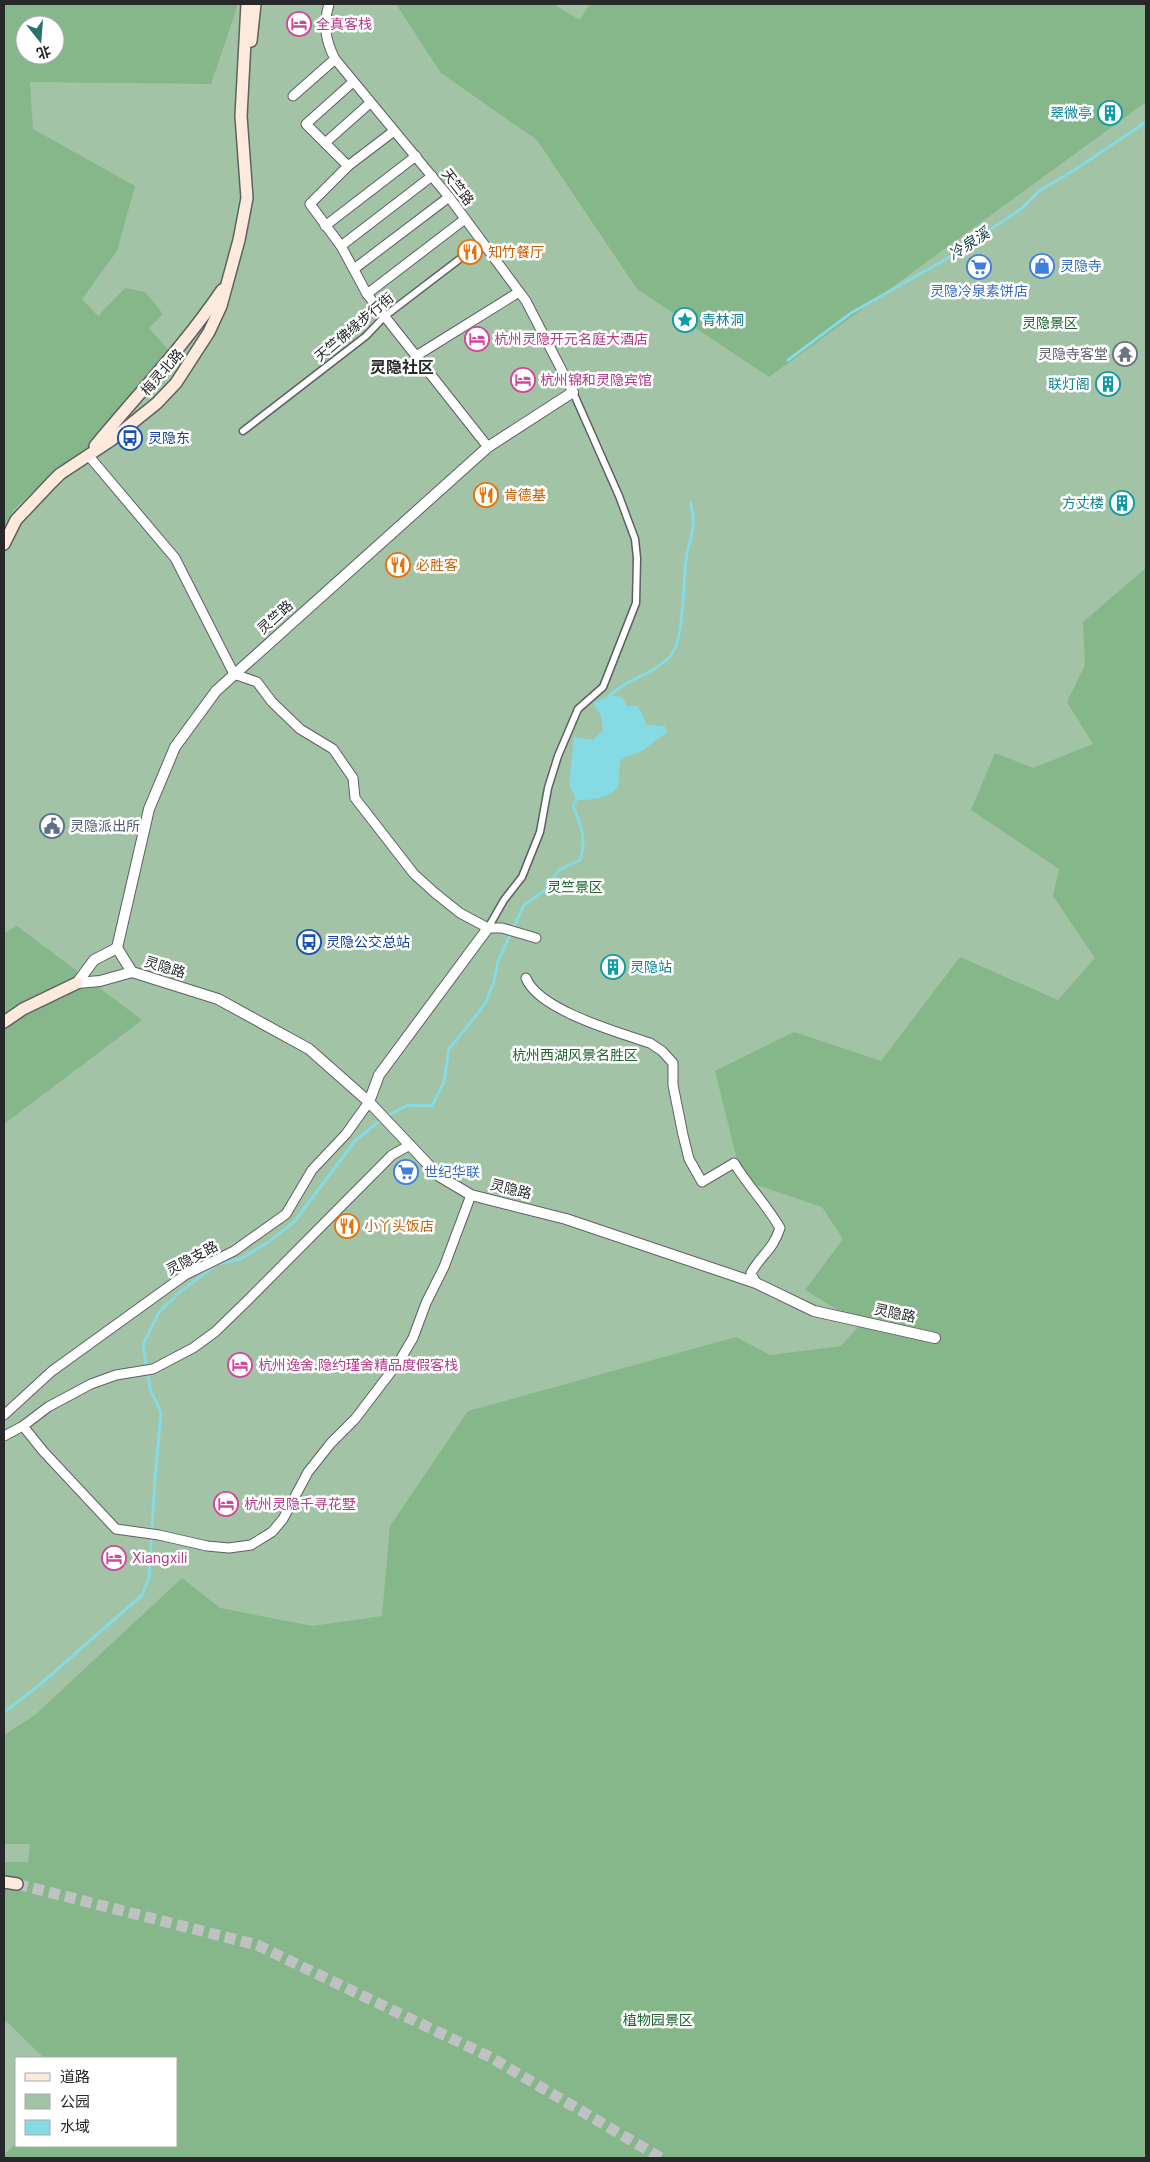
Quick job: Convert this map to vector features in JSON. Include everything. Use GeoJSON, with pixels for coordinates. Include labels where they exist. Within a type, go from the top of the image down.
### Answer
{"type":"FeatureCollection","features":[{"type":"Feature","properties":{"kind":"main road","name":"梅灵北路"},"geometry":{"type":"LineString","coordinates":[[243,99],[246,4]]}},
{"type":"Feature","properties":{"kind":"main road","name":"梅灵北路"},"geometry":{"type":"LineString","coordinates":[[4,544],[16,520],[32,500],[60,474],[133,423],[176,383],[209,332],[221,306],[247,198],[241,116],[251,56],[255,4]]}},
{"type":"Feature","properties":{"kind":"main road","name":"梅灵北路"},"geometry":{"type":"LineString","coordinates":[[88,455],[203,319],[227,283]]}},
{"type":"Feature","properties":{"kind":"main road"},"geometry":{"type":"LineString","coordinates":[[4,1022],[23,1009],[77,983]]}},
{"type":"Feature","properties":{"kind":"main road"},"geometry":{"type":"LineString","coordinates":[[4,1882],[17,1884]]}},
{"type":"Feature","properties":{"kind":"street","name":"天竺路"},"geometry":{"type":"LineString","coordinates":[[330,4],[324,27],[328,46],[335,59],[449,197],[519,292],[573,392]]}},
{"type":"Feature","properties":{"kind":"street"},"geometry":{"type":"LineString","coordinates":[[293,96],[335,59]]}},
{"type":"Feature","properties":{"kind":"street"},"geometry":{"type":"LineString","coordinates":[[348,166],[306,124],[353,82]]}},
{"type":"Feature","properties":{"kind":"street"},"geometry":{"type":"LineString","coordinates":[[325,143],[370,103]]}},
{"type":"Feature","properties":{"kind":"street"},"geometry":{"type":"LineString","coordinates":[[394,131],[348,166],[310,204],[341,246],[367,294],[488,447]]}},
{"type":"Feature","properties":{"kind":"street"},"geometry":{"type":"LineString","coordinates":[[325,226],[416,156]]}},
{"type":"Feature","properties":{"kind":"street"},"geometry":{"type":"LineString","coordinates":[[341,246],[432,176]]}},
{"type":"Feature","properties":{"kind":"street"},"geometry":{"type":"LineString","coordinates":[[354,269],[449,197]]}},
{"type":"Feature","properties":{"kind":"street"},"geometry":{"type":"LineString","coordinates":[[367,294],[465,219]]}},
{"type":"Feature","properties":{"kind":"street","name":"天竺佛缘步行街"},"geometry":{"type":"LineString","coordinates":[[242,431],[366,336],[384,316],[482,242]]}},
{"type":"Feature","properties":{"kind":"street"},"geometry":{"type":"LineString","coordinates":[[416,356],[519,292]]}},
{"type":"Feature","properties":{"kind":"street"},"geometry":{"type":"LineString","coordinates":[[372,1105],[379,1075],[488,928],[522,877],[540,832],[548,788],[558,756],[578,710],[603,687],[636,603],[637,558],[635,539],[619,496],[573,392]]}},
{"type":"Feature","properties":{"kind":"street","name":"灵竺路"},"geometry":{"type":"LineString","coordinates":[[117,948],[149,809],[175,747],[216,691],[488,447],[573,392]]}},
{"type":"Feature","properties":{"kind":"street"},"geometry":{"type":"LineString","coordinates":[[88,455],[175,558],[234,674],[257,682],[272,702],[300,729],[333,749],[354,778],[355,798],[414,874],[460,913],[488,928],[505,929],[536,938]]}},
{"type":"Feature","properties":{"kind":"street"},"geometry":{"type":"LineString","coordinates":[[117,948],[132,972],[100,981],[77,983],[94,960],[117,948]]}},
{"type":"Feature","properties":{"kind":"street","name":"灵隐路"},"geometry":{"type":"LineString","coordinates":[[132,972],[218,999],[309,1049],[372,1105],[439,1176],[471,1195],[566,1219],[756,1283],[814,1311],[936,1338]]}},
{"type":"Feature","properties":{"kind":"street"},"geometry":{"type":"LineString","coordinates":[[526,978],[529,985],[538,993],[565,1012],[650,1043],[662,1051],[673,1063],[673,1085],[682,1135],[689,1159],[702,1182],[734,1162],[746,1182],[771,1212],[780,1228],[770,1250],[757,1261],[751,1273],[756,1283]]}},
{"type":"Feature","properties":{"kind":"street","name":"灵隐支路"},"geometry":{"type":"LineString","coordinates":[[4,1414],[52,1371],[185,1275],[234,1252],[286,1214],[312,1170],[372,1105]]}},
{"type":"Feature","properties":{"kind":"street"},"geometry":{"type":"LineString","coordinates":[[4,1436],[23,1426],[48,1407],[91,1384],[116,1376],[153,1369],[193,1348],[215,1332],[392,1155],[410,1145]]}},
{"type":"Feature","properties":{"kind":"street"},"geometry":{"type":"LineString","coordinates":[[23,1426],[116,1529],[159,1535],[207,1546],[229,1548],[251,1545],[272,1532],[283,1519],[308,1472],[331,1443],[355,1419],[405,1352],[444,1267],[471,1195]]}},
{"type":"Feature","properties":{"kind":"green space","name":"灵竺景区"},"geometry":{"type":"Polygon","coordinates":[[[4,4],[1146,4],[1146,2056],[969,2101],[4,2158],[4,4]]]}},
{"type":"Feature","properties":{"kind":"green space"},"geometry":{"type":"Polygon","coordinates":[[[4,4],[238,4],[211,84],[30,82],[33,129],[135,186],[117,251],[82,299],[98,316],[125,288],[145,292],[163,314],[149,328],[169,351],[85,451],[53,473],[14,509],[4,529],[4,4]]]}},
{"type":"Feature","properties":{"kind":"green space"},"geometry":{"type":"Polygon","coordinates":[[[396,4],[553,4],[580,20],[590,4],[1146,4],[1146,102],[769,377],[637,289],[537,140],[441,73],[396,4]]]}},
{"type":"Feature","properties":{"kind":"green space","name":"植物园景区"},"geometry":{"type":"Polygon","coordinates":[[[1146,568],[1146,2158],[4,2158],[4,2155],[15,2144],[15,2147],[178,2147],[178,2057],[43,2057],[6,2021],[4,2022],[4,1862],[28,1862],[30,1844],[4,1844],[4,1735],[35,1715],[182,1578],[220,1608],[312,1626],[382,1616],[390,1526],[468,1411],[736,1337],[770,1355],[841,1346],[861,1324],[805,1290],[843,1239],[822,1207],[742,1180],[715,1071],[794,1032],[881,1061],[960,957],[1058,1000],[1095,958],[1053,896],[1059,869],[971,810],[995,753],[1033,768],[1093,744],[1067,702],[1085,665],[1083,622],[1146,568]]]}},
{"type":"Feature","properties":{"kind":"green space"},"geometry":{"type":"Polygon","coordinates":[[[17,926],[142,1020],[4,1124],[4,933],[17,926]]]}},
{"type":"Feature","properties":{"kind":"water"},"geometry":{"type":"Polygon","coordinates":[[[610,695],[622,697],[627,706],[638,706],[647,725],[665,726],[667,733],[642,751],[625,757],[620,761],[618,788],[613,792],[598,798],[576,800],[569,784],[574,737],[593,740],[603,730],[601,716],[593,703],[610,695]]]}},
{"type":"Feature","properties":{"kind":"waterway","name":"冷泉溪"},"geometry":{"type":"LineString","coordinates":[[788,360],[851,313],[948,258],[1021,209],[1039,191],[1073,171],[1146,122]]}},
{"type":"Feature","properties":{"kind":"waterway"},"geometry":{"type":"LineString","coordinates":[[610,695],[625,684],[657,667],[671,655],[675,648],[681,624],[685,570],[693,526],[691,503]]}},
{"type":"Feature","properties":{"kind":"waterway"},"geometry":{"type":"LineString","coordinates":[[4,1712],[37,1687],[142,1595],[149,1578],[161,1413],[150,1388],[143,1345],[159,1312],[180,1292],[217,1264],[240,1259],[270,1241],[294,1222],[355,1141],[383,1118],[408,1105],[432,1106],[444,1082],[449,1049],[485,1004],[494,982],[498,961],[524,905],[545,890],[559,870],[580,860],[583,839],[581,826],[573,806],[576,800]]}},
{"type":"Feature","properties":{"kind":"tunnel"},"geometry":{"type":"LineString","coordinates":[[17,1884],[257,1945],[490,2057],[661,2158]]}},
{"type":"Feature","properties":{"kind":"place","name":"全真客栈"},"geometry":{"type":"Point","coordinates":[299,24]}},
{"type":"Feature","properties":{"kind":"place","name":"翠微亭"},"geometry":{"type":"Point","coordinates":[1110,113]}},
{"type":"Feature","properties":{"kind":"place","name":"知竹餐厅"},"geometry":{"type":"Point","coordinates":[470,252]}},
{"type":"Feature","properties":{"kind":"place","name":"灵隐寺"},"geometry":{"type":"Point","coordinates":[1042,266]}},
{"type":"Feature","properties":{"kind":"place","name":"灵隐冷泉素饼店"},"geometry":{"type":"Point","coordinates":[979,267]}},
{"type":"Feature","properties":{"kind":"place","name":"青林洞"},"geometry":{"type":"Point","coordinates":[685,320]}},
{"type":"Feature","properties":{"kind":"place","name":"杭州灵隐开元名庭大酒店"},"geometry":{"type":"Point","coordinates":[477,339]}},
{"type":"Feature","properties":{"kind":"place","name":"灵隐寺客堂"},"geometry":{"type":"Point","coordinates":[1125,354]}},
{"type":"Feature","properties":{"kind":"place","name":"杭州锦和灵隐宾馆"},"geometry":{"type":"Point","coordinates":[523,380]}},
{"type":"Feature","properties":{"kind":"place","name":"联灯阁"},"geometry":{"type":"Point","coordinates":[1108,384]}},
{"type":"Feature","properties":{"kind":"place","name":"灵隐东"},"geometry":{"type":"Point","coordinates":[130,438]}},
{"type":"Feature","properties":{"kind":"place","name":"肯德基"},"geometry":{"type":"Point","coordinates":[486,495]}},
{"type":"Feature","properties":{"kind":"place","name":"方丈楼"},"geometry":{"type":"Point","coordinates":[1122,503]}},
{"type":"Feature","properties":{"kind":"place","name":"必胜客"},"geometry":{"type":"Point","coordinates":[398,565]}},
{"type":"Feature","properties":{"kind":"place","name":"灵隐派出所"},"geometry":{"type":"Point","coordinates":[52,826]}},
{"type":"Feature","properties":{"kind":"place","name":"灵隐公交总站"},"geometry":{"type":"Point","coordinates":[309,942]}},
{"type":"Feature","properties":{"kind":"place","name":"灵隐站"},"geometry":{"type":"Point","coordinates":[613,967]}},
{"type":"Feature","properties":{"kind":"place","name":"世纪华联"},"geometry":{"type":"Point","coordinates":[406,1172]}},
{"type":"Feature","properties":{"kind":"place","name":"小丫头饭店"},"geometry":{"type":"Point","coordinates":[347,1226]}},
{"type":"Feature","properties":{"kind":"place","name":"杭州逸舍.隐约瑾舍精品度假客栈"},"geometry":{"type":"Point","coordinates":[240,1365]}},
{"type":"Feature","properties":{"kind":"place","name":"杭州灵隐千寻花墅"},"geometry":{"type":"Point","coordinates":[226,1504]}},
{"type":"Feature","properties":{"kind":"place","name":"Xiangxili"},"geometry":{"type":"Point","coordinates":[114,1558]}},
{"type":"Feature","properties":{"kind":"district","name":"灵隐社区"},"geometry":{"type":"Point","coordinates":[402,367]}},
{"type":"Feature","properties":{"kind":"park label","name":"灵隐景区"},"geometry":{"type":"Point","coordinates":[1050,323]}},
{"type":"Feature","properties":{"kind":"park label","name":"杭州西湖风景名胜区"},"geometry":{"type":"Point","coordinates":[575,1055]}}]}
